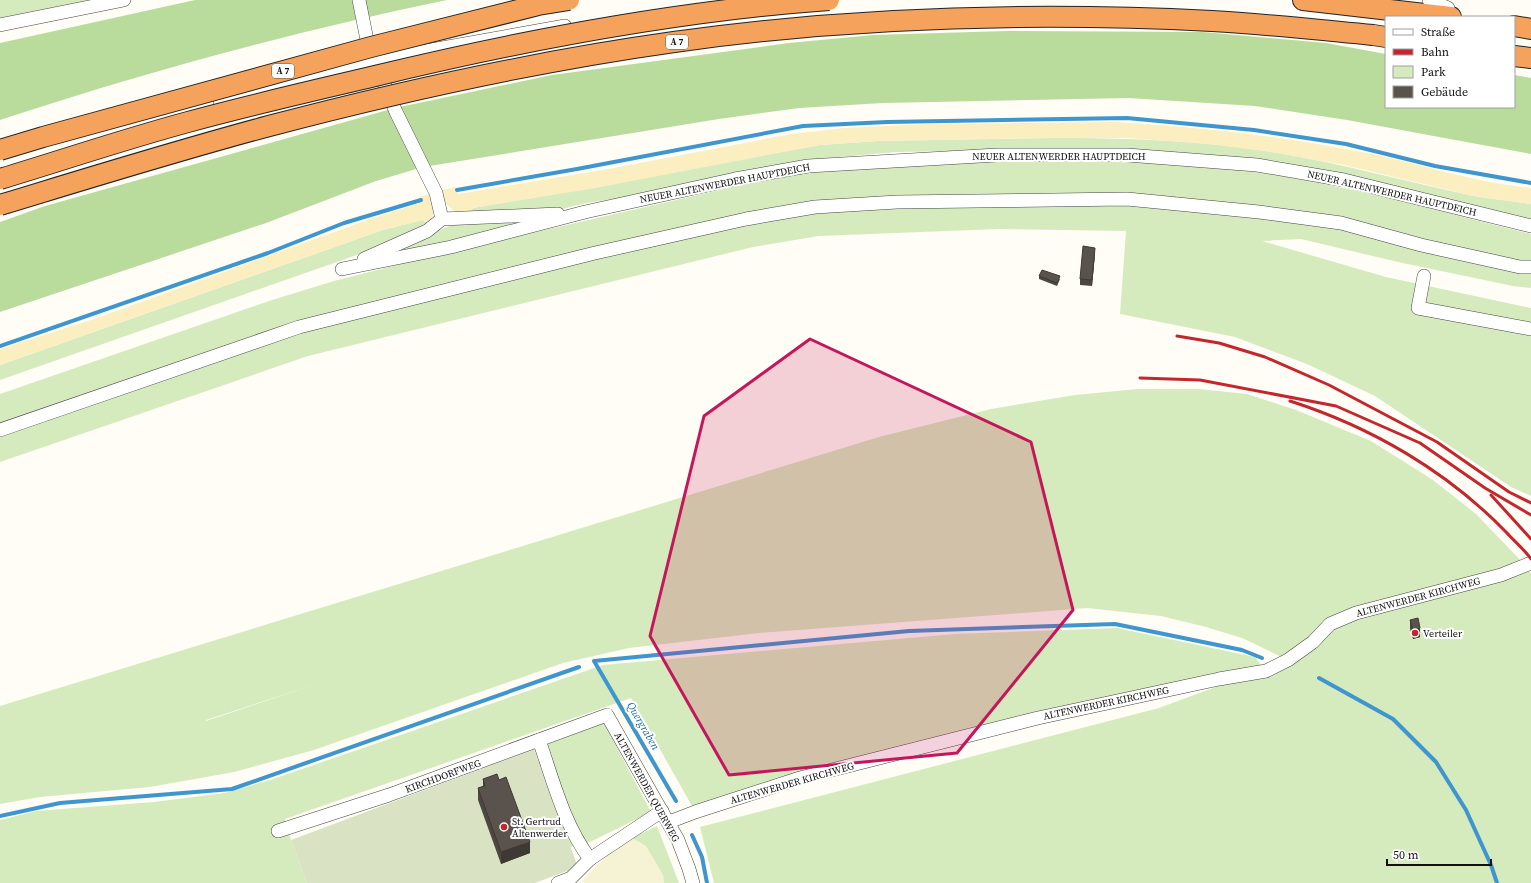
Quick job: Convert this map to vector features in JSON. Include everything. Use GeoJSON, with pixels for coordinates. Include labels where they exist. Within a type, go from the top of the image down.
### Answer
{"type":"FeatureCollection","features":[{"type":"Feature","properties":{"kind":"highway","name":"A 7"},"geometry":{"type":"LineString","coordinates":[[0,150],[371,47],[538,5],[569,0]]}},
{"type":"Feature","properties":{"kind":"highway"},"geometry":{"type":"LineString","coordinates":[[0,179],[187,122],[442,60],[561,36],[673,17],[789,3],[829,0]]}},
{"type":"Feature","properties":{"kind":"highway"},"geometry":{"type":"LineString","coordinates":[[1303,0],[1449,12]]}},
{"type":"Feature","properties":{"kind":"highway","name":"A 7"},"geometry":{"type":"LineString","coordinates":[[0,206],[266,126],[377,99],[523,68],[674,42],[792,29],[881,22],[1007,16],[1109,17],[1216,21],[1385,37]]}},
{"type":"Feature","properties":{"kind":"highway"},"geometry":{"type":"LineString","coordinates":[[1515,26],[1531,29]]}},
{"type":"Feature","properties":{"kind":"highway"},"geometry":{"type":"LineString","coordinates":[[1515,56],[1531,58]]}},
{"type":"Feature","properties":{"kind":"street"},"geometry":{"type":"LineString","coordinates":[[0,25],[124,0]]}},
{"type":"Feature","properties":{"kind":"street"},"geometry":{"type":"LineString","coordinates":[[359,0],[368,45],[396,112],[436,193],[442,219]]}},
{"type":"Feature","properties":{"kind":"street"},"geometry":{"type":"LineString","coordinates":[[0,170],[193,111],[375,60],[542,29],[757,0]]}},
{"type":"Feature","properties":{"kind":"street"},"geometry":{"type":"LineString","coordinates":[[1429,0],[1449,12]]}},
{"type":"Feature","properties":{"kind":"street","name":"NEUER ALTENWERDER HAUPTDEICH"},"geometry":{"type":"LineString","coordinates":[[585,212],[442,219],[427,231],[342,269],[451,247],[585,212],[735,179],[808,166],[997,155],[1128,155],[1257,165],[1344,180],[1531,226]]}},
{"type":"Feature","properties":{"kind":"street"},"geometry":{"type":"LineString","coordinates":[[0,430],[299,327],[746,218],[814,207],[936,201],[1127,199],[1259,212],[1341,223],[1421,245],[1520,267],[1531,267]]}},
{"type":"Feature","properties":{"kind":"street"},"geometry":{"type":"LineString","coordinates":[[1424,276],[1418,308],[1531,328]]}},
{"type":"Feature","properties":{"kind":"street","name":"ALTENWERDER KIRCHWEG"},"geometry":{"type":"LineString","coordinates":[[669,822],[695,812],[808,776],[1038,718],[1219,679],[1266,671],[1288,660],[1313,642],[1330,624],[1356,612],[1501,575],[1531,563]]}},
{"type":"Feature","properties":{"kind":"street","name":"ALTENWERDER QUERWEG"},"geometry":{"type":"LineString","coordinates":[[607,715],[669,822],[684,856],[693,883]]}},
{"type":"Feature","properties":{"kind":"street","name":"KIRCHDORFWEG"},"geometry":{"type":"LineString","coordinates":[[278,831],[389,795],[607,715]]}},
{"type":"Feature","properties":{"kind":"street"},"geometry":{"type":"LineString","coordinates":[[539,740],[569,822],[579,845],[590,859]]}},
{"type":"Feature","properties":{"kind":"street"},"geometry":{"type":"LineString","coordinates":[[558,883],[572,878],[590,859],[662,811]]}},
{"type":"Feature","properties":{"kind":"highlighted area"},"geometry":{"type":"Polygon","coordinates":[[[810,339],[1031,442],[1073,610],[957,753],[729,775],[650,636],[704,416],[810,339]]]}},
{"type":"Feature","properties":{"kind":"shaded area"},"geometry":{"type":"Polygon","coordinates":[[[632,838],[646,846],[663,875],[664,883],[584,883],[582,881],[613,849],[632,838]]]}},
{"type":"Feature","properties":{"kind":"green space"},"geometry":{"type":"Polygon","coordinates":[[[0,0],[90,0],[0,18],[0,0]]]}},
{"type":"Feature","properties":{"kind":"green space"},"geometry":{"type":"Polygon","coordinates":[[[195,0],[447,0],[334,25],[166,69],[0,120],[0,43],[195,0]]]}},
{"type":"Feature","properties":{"kind":"green space"},"geometry":{"type":"Polygon","coordinates":[[[1006,31],[1203,32],[1326,43],[1385,54],[1385,108],[1515,108],[1515,75],[1531,78],[1531,154],[1347,120],[1255,106],[1128,98],[883,103],[799,108],[719,119],[423,167],[376,181],[266,223],[0,312],[0,222],[45,206],[395,108],[552,75],[789,43],[873,35],[1006,31]]]}},
{"type":"Feature","properties":{"kind":"green space"},"geometry":{"type":"Polygon","coordinates":[[[1107,138],[1190,142],[1297,156],[1474,196],[1531,204],[1531,220],[1261,160],[1199,154],[1075,149],[897,152],[827,158],[777,166],[635,196],[586,203],[562,209],[468,215],[473,208],[820,145],[878,141],[1107,138]]]}},
{"type":"Feature","properties":{"kind":"green space"},"geometry":{"type":"Polygon","coordinates":[[[1063,161],[1151,163],[1240,170],[1357,191],[1531,234],[1531,263],[1227,204],[1182,198],[1120,195],[824,204],[342,312],[0,428],[0,394],[272,300],[334,281],[436,255],[772,178],[847,168],[936,163],[1063,161]]]}},
{"type":"Feature","properties":{"kind":"green space"},"geometry":{"type":"Polygon","coordinates":[[[998,199],[1259,212],[1531,267],[1531,288],[1513,286],[1398,262],[1301,239],[1262,241],[1386,277],[1531,308],[1531,496],[1511,487],[1375,396],[1307,364],[1235,337],[1120,314],[1126,231],[998,229],[819,236],[753,247],[308,356],[0,462],[0,430],[299,327],[746,219],[998,199]]]}},
{"type":"Feature","properties":{"kind":"green space"},"geometry":{"type":"Polygon","coordinates":[[[522,219],[523,223],[385,256],[383,253],[452,225],[522,219]]]}},
{"type":"Feature","properties":{"kind":"green space"},"geometry":{"type":"Polygon","coordinates":[[[422,220],[429,224],[374,249],[0,380],[0,365],[383,230],[422,220]]]}},
{"type":"Feature","properties":{"kind":"green space"},"geometry":{"type":"Polygon","coordinates":[[[1138,389],[1199,389],[1247,394],[1296,410],[1371,441],[1433,480],[1476,514],[1526,566],[1531,574],[1531,883],[714,883],[700,827],[1159,708],[1288,660],[1242,638],[1206,627],[1161,616],[1087,608],[759,633],[629,648],[563,663],[314,750],[234,772],[150,787],[40,797],[0,804],[0,706],[879,437],[991,409],[1075,395],[1138,389]],[[319,683],[206,720],[206,721],[319,683]]]}},
{"type":"Feature","properties":{"kind":"green space"},"geometry":{"type":"Polygon","coordinates":[[[1117,628],[1255,657],[1261,665],[1118,696],[975,730],[692,806],[631,698],[285,819],[307,883],[0,883],[0,820],[36,811],[154,802],[225,793],[273,779],[603,665],[955,634],[1117,628]]]}},
{"type":"Feature","properties":{"kind":"green space"},"geometry":{"type":"Polygon","coordinates":[[[604,723],[651,812],[590,842],[570,847],[534,749],[604,723]]]}},
{"type":"Feature","properties":{"kind":"green space"},"geometry":{"type":"Polygon","coordinates":[[[534,749],[578,867],[535,883],[307,883],[291,840],[534,749]]]}},
{"type":"Feature","properties":{"kind":"green space"},"geometry":{"type":"Polygon","coordinates":[[[657,826],[679,883],[664,883],[663,875],[646,846],[632,838],[657,826]]]}},
{"type":"Feature","properties":{"kind":"sand"},"geometry":{"type":"Polygon","coordinates":[[[1116,122],[1240,133],[1301,141],[1383,156],[1489,182],[1531,188],[1531,204],[1474,196],[1344,165],[1272,152],[1208,144],[1127,138],[878,141],[820,145],[590,189],[473,208],[468,215],[458,213],[450,208],[438,191],[456,187],[458,194],[614,168],[791,134],[844,128],[929,124],[1116,122]]]}},
{"type":"Feature","properties":{"kind":"sand"},"geometry":{"type":"Polygon","coordinates":[[[430,194],[434,209],[433,216],[429,224],[422,220],[383,230],[0,365],[0,349],[97,318],[370,219],[423,202],[419,197],[430,194]]]}},
{"type":"Feature","properties":{"kind":"building"},"geometry":{"type":"Polygon","coordinates":[[[1083,246],[1095,248],[1092,280],[1080,279],[1083,246]]]}},
{"type":"Feature","properties":{"kind":"building"},"geometry":{"type":"Polygon","coordinates":[[[1042,270],[1060,276],[1057,283],[1039,276],[1042,270]]]}},
{"type":"Feature","properties":{"kind":"building"},"geometry":{"type":"Polygon","coordinates":[[[1418,618],[1420,628],[1413,630],[1410,620],[1418,618]]]}},
{"type":"Feature","properties":{"kind":"building","name":"St. Gertrud Altenwerder"},"geometry":{"type":"Polygon","coordinates":[[[497,774],[499,780],[506,777],[530,842],[501,852],[478,788],[485,786],[483,779],[497,774]]]}},
{"type":"Feature","properties":{"kind":"waterway"},"geometry":{"type":"LineString","coordinates":[[457,190],[803,126],[887,122],[1127,118],[1254,130],[1346,144],[1435,166],[1531,183]]}},
{"type":"Feature","properties":{"kind":"waterway"},"geometry":{"type":"LineString","coordinates":[[0,346],[268,253],[344,223],[421,200]]}},
{"type":"Feature","properties":{"kind":"waterway"},"geometry":{"type":"LineString","coordinates":[[676,801],[594,661],[909,631],[1115,624],[1242,650],[1262,658]]}},
{"type":"Feature","properties":{"kind":"waterway"},"geometry":{"type":"LineString","coordinates":[[0,816],[60,803],[232,789],[579,667]]}},
{"type":"Feature","properties":{"kind":"waterway"},"geometry":{"type":"LineString","coordinates":[[1319,678],[1393,719],[1436,762],[1466,810],[1491,865],[1497,883]]}},
{"type":"Feature","properties":{"kind":"waterway","name":"Quergraben"},"geometry":{"type":"LineString","coordinates":[[692,835],[702,857],[707,883]]}},
{"type":"Feature","properties":{"kind":"railway"},"geometry":{"type":"LineString","coordinates":[[1177,336],[1219,343],[1265,357],[1329,385],[1437,442],[1509,492],[1531,503]]}},
{"type":"Feature","properties":{"kind":"railway"},"geometry":{"type":"LineString","coordinates":[[1140,378],[1200,380],[1336,406],[1420,443],[1485,488],[1531,515]]}},
{"type":"Feature","properties":{"kind":"railway"},"geometry":{"type":"LineString","coordinates":[[1290,401],[1350,424],[1406,453],[1459,489],[1506,532],[1531,559]]}},
{"type":"Feature","properties":{"kind":"railway"},"geometry":{"type":"LineString","coordinates":[[1491,495],[1531,539]]}},
{"type":"Feature","properties":{"kind":"place","name":"Verteiler"},"geometry":{"type":"Point","coordinates":[1415,633]}},
{"type":"Feature","properties":{"kind":"place","name":"St. Gertrud Altenwerder"},"geometry":{"type":"Point","coordinates":[504,827]}}]}
